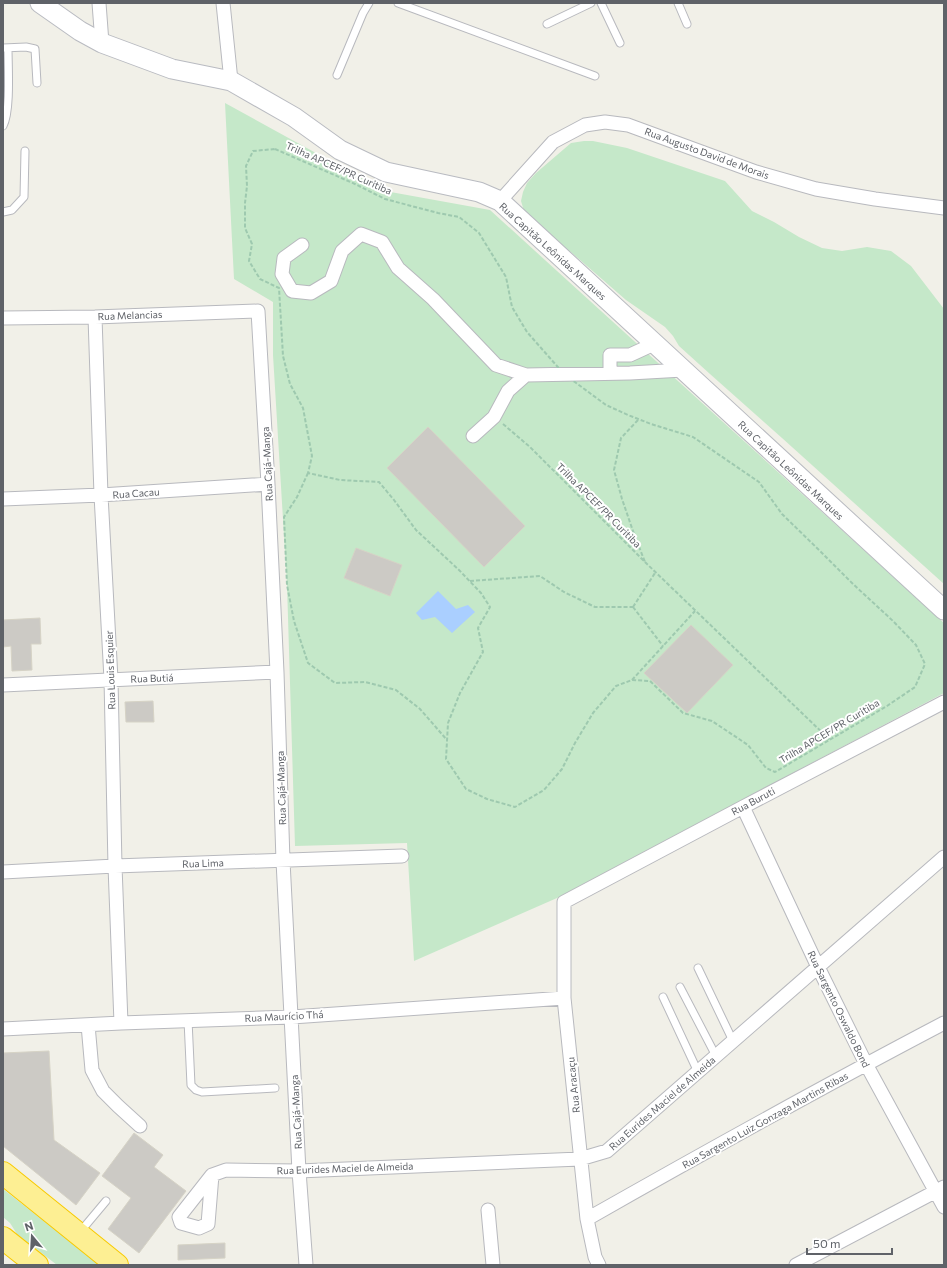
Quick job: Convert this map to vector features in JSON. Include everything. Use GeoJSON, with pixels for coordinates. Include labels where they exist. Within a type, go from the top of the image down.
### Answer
{"type":"FeatureCollection","features":[{"type":"Feature","properties":{"kind":"highway"},"geometry":{"type":"LineString","coordinates":[[3,1173],[117,1265]]}},
{"type":"Feature","properties":{"kind":"highway"},"geometry":{"type":"LineString","coordinates":[[3,1238],[37,1265]]}},
{"type":"Feature","properties":{"kind":"street","name":"Rua Capitão Leônidas Marques"},"geometry":{"type":"LineString","coordinates":[[40,3],[80,31],[102,43],[172,69],[231,81],[294,117],[340,150],[386,172],[479,192],[500,201],[944,610]]}},
{"type":"Feature","properties":{"kind":"street"},"geometry":{"type":"LineString","coordinates":[[99,3],[102,43]]}},
{"type":"Feature","properties":{"kind":"street"},"geometry":{"type":"LineString","coordinates":[[224,3],[231,81]]}},
{"type":"Feature","properties":{"kind":"street","name":"Rua Augusto David de Morais"},"geometry":{"type":"LineString","coordinates":[[500,201],[553,142],[585,125],[605,122],[628,125],[756,172],[816,189],[944,208]]}},
{"type":"Feature","properties":{"kind":"street"},"geometry":{"type":"LineString","coordinates":[[302,245],[284,258],[282,274],[292,291],[311,293],[331,281],[342,251],[361,234],[382,242],[398,268],[433,299],[496,365],[526,375],[683,370]]}},
{"type":"Feature","properties":{"kind":"street","name":"Rua Melancias"},"geometry":{"type":"LineString","coordinates":[[3,318],[95,317],[258,311]]}},
{"type":"Feature","properties":{"kind":"street","name":"Rua Cajá-Manga"},"geometry":{"type":"LineString","coordinates":[[258,311],[277,672],[283,861],[299,1171],[306,1265]]}},
{"type":"Feature","properties":{"kind":"street","name":"Rua Louis Esquier"},"geometry":{"type":"LineString","coordinates":[[95,317],[101,495],[111,679],[115,866],[121,1023]]}},
{"type":"Feature","properties":{"kind":"street"},"geometry":{"type":"LineString","coordinates":[[610,372],[610,355],[630,355],[654,344]]}},
{"type":"Feature","properties":{"kind":"street"},"geometry":{"type":"LineString","coordinates":[[630,355],[630,372]]}},
{"type":"Feature","properties":{"kind":"street"},"geometry":{"type":"LineString","coordinates":[[474,436],[494,417],[508,391],[526,375]]}},
{"type":"Feature","properties":{"kind":"street","name":"Rua Cacau"},"geometry":{"type":"LineString","coordinates":[[3,498],[101,495],[268,484]]}},
{"type":"Feature","properties":{"kind":"street","name":"Rua Butiá"},"geometry":{"type":"LineString","coordinates":[[3,685],[277,672]]}},
{"type":"Feature","properties":{"kind":"street","name":"Rua Buruti"},"geometry":{"type":"LineString","coordinates":[[564,902],[743,806],[944,702]]}},
{"type":"Feature","properties":{"kind":"street","name":"Rua Sargento Oswaldo Bond"},"geometry":{"type":"LineString","coordinates":[[743,806],[818,967],[866,1064],[940,1189],[944,1206]]}},
{"type":"Feature","properties":{"kind":"street","name":"Rua Lima"},"geometry":{"type":"LineString","coordinates":[[3,872],[115,866],[402,856]]}},
{"type":"Feature","properties":{"kind":"street","name":"Rua Eurides Maciel de Almeida"},"geometry":{"type":"LineString","coordinates":[[212,1175],[226,1170],[299,1171],[580,1159],[607,1151],[944,857]]}},
{"type":"Feature","properties":{"kind":"street","name":"Rua Aracaçu"},"geometry":{"type":"LineString","coordinates":[[564,902],[564,998],[587,1219],[595,1257],[599,1265]]}},
{"type":"Feature","properties":{"kind":"street","name":"Rua Maurício Thá"},"geometry":{"type":"LineString","coordinates":[[3,1029],[188,1020],[292,1017],[564,998]]}},
{"type":"Feature","properties":{"kind":"street","name":"Rua Sargento Luiz Gonzaga Martins Ribas"},"geometry":{"type":"LineString","coordinates":[[587,1219],[866,1064],[944,1023]]}},
{"type":"Feature","properties":{"kind":"street"},"geometry":{"type":"LineString","coordinates":[[88,1025],[92,1070],[99,1084],[103,1091],[140,1126]]}},
{"type":"Feature","properties":{"kind":"street"},"geometry":{"type":"LineString","coordinates":[[796,1265],[940,1189]]}},
{"type":"Feature","properties":{"kind":"street"},"geometry":{"type":"LineString","coordinates":[[488,1210],[493,1265]]}},
{"type":"Feature","properties":{"kind":"lane"},"geometry":{"type":"LineString","coordinates":[[337,75],[363,13],[369,3]]}},
{"type":"Feature","properties":{"kind":"lane"},"geometry":{"type":"LineString","coordinates":[[398,3],[595,76]]}},
{"type":"Feature","properties":{"kind":"lane"},"geometry":{"type":"LineString","coordinates":[[547,24],[591,3]]}},
{"type":"Feature","properties":{"kind":"lane"},"geometry":{"type":"LineString","coordinates":[[602,3],[620,43]]}},
{"type":"Feature","properties":{"kind":"lane"},"geometry":{"type":"LineString","coordinates":[[678,3],[687,24]]}},
{"type":"Feature","properties":{"kind":"lane"},"geometry":{"type":"LineString","coordinates":[[3,126],[6,120],[7,101],[5,48],[35,49],[37,83]]}},
{"type":"Feature","properties":{"kind":"lane"},"geometry":{"type":"LineString","coordinates":[[3,212],[12,210],[24,197],[25,151]]}},
{"type":"Feature","properties":{"kind":"lane"},"geometry":{"type":"LineString","coordinates":[[698,968],[733,1041]]}},
{"type":"Feature","properties":{"kind":"lane"},"geometry":{"type":"LineString","coordinates":[[680,987],[716,1056]]}},
{"type":"Feature","properties":{"kind":"lane"},"geometry":{"type":"LineString","coordinates":[[663,997],[698,1072]]}},
{"type":"Feature","properties":{"kind":"lane"},"geometry":{"type":"LineString","coordinates":[[188,1020],[191,1085],[196,1090],[202,1092],[275,1088]]}},
{"type":"Feature","properties":{"kind":"lane"},"geometry":{"type":"LineString","coordinates":[[78,1234],[106,1201]]}},
{"type":"Feature","properties":{"kind":"path","name":"Trilha APCEF/PR Curitiba"},"geometry":{"type":"LineString","coordinates":[[447,740],[420,709],[396,690],[365,682],[335,683],[308,663],[294,621],[287,585],[284,517],[298,497],[308,473],[312,456],[303,408],[290,384],[283,356],[279,288],[260,279],[249,261],[252,244],[245,228],[247,186],[246,166],[252,151],[275,149],[385,198],[438,213],[459,217],[479,233],[506,277],[512,307],[527,332],[564,374],[606,405],[639,419],[693,437],[759,482],[782,514],[916,645],[925,664],[915,687],[887,706],[775,772],[766,768],[748,745],[712,721],[683,713],[650,681],[632,680]]}},
{"type":"Feature","properties":{"kind":"path","name":"Trilha APCEF/PR Curitiba"},"geometry":{"type":"LineString","coordinates":[[494,417],[535,452],[646,563]]}},
{"type":"Feature","properties":{"kind":"path","name":"Trilha APCEF/PR Curitiba"},"geometry":{"type":"LineString","coordinates":[[639,419],[621,438],[614,470],[634,534],[646,563]]}},
{"type":"Feature","properties":{"kind":"path"},"geometry":{"type":"LineString","coordinates":[[308,473],[340,480],[379,482],[416,530],[482,593],[490,607],[478,628],[483,652],[460,693],[448,723],[446,759],[466,789],[487,799],[515,808],[544,790],[562,769],[575,742],[593,713],[616,686],[632,680],[695,611]]}},
{"type":"Feature","properties":{"kind":"path"},"geometry":{"type":"LineString","coordinates":[[646,563],[830,740]]}},
{"type":"Feature","properties":{"kind":"path"},"geometry":{"type":"LineString","coordinates":[[633,607],[656,573]]}},
{"type":"Feature","properties":{"kind":"path"},"geometry":{"type":"LineString","coordinates":[[470,581],[540,576],[564,592],[595,607],[633,607]]}},
{"type":"Feature","properties":{"kind":"path"},"geometry":{"type":"LineString","coordinates":[[633,607],[663,646]]}},
{"type":"Feature","properties":{"kind":"green space"},"geometry":{"type":"Polygon","coordinates":[[[225,103],[385,191],[490,210],[944,623],[944,693],[557,898],[414,961],[407,843],[295,846],[287,585],[273,355],[273,302],[234,279],[225,103]]]}},
{"type":"Feature","properties":{"kind":"green space"},"geometry":{"type":"Polygon","coordinates":[[[593,141],[627,148],[725,181],[752,211],[822,248],[842,251],[867,247],[891,251],[911,266],[944,309],[944,584],[679,346],[665,327],[626,300],[572,253],[549,237],[524,211],[521,201],[527,183],[536,173],[571,143],[593,141]]]}},
{"type":"Feature","properties":{"kind":"green space"},"geometry":{"type":"Polygon","coordinates":[[[3,1189],[100,1265],[57,1265],[17,1234],[10,1223],[3,1217],[3,1189]]]}},
{"type":"Feature","properties":{"kind":"water"},"geometry":{"type":"Polygon","coordinates":[[[438,591],[456,609],[468,605],[475,612],[452,633],[435,617],[422,620],[416,613],[438,591]]]}},
{"type":"Feature","properties":{"kind":"building"},"geometry":{"type":"Polygon","coordinates":[[[428,427],[525,526],[484,567],[387,468],[428,427]]]}},
{"type":"Feature","properties":{"kind":"building"},"geometry":{"type":"Polygon","coordinates":[[[356,548],[402,565],[390,596],[344,578],[356,548]]]}},
{"type":"Feature","properties":{"kind":"building"},"geometry":{"type":"Polygon","coordinates":[[[40,618],[41,644],[31,644],[32,670],[12,671],[11,646],[3,647],[3,620],[40,618]]]}},
{"type":"Feature","properties":{"kind":"building"},"geometry":{"type":"Polygon","coordinates":[[[691,625],[733,665],[687,713],[644,673],[691,625]]]}},
{"type":"Feature","properties":{"kind":"building"},"geometry":{"type":"Polygon","coordinates":[[[153,701],[154,722],[126,722],[125,702],[153,701]]]}},
{"type":"Feature","properties":{"kind":"building"},"geometry":{"type":"Polygon","coordinates":[[[49,1051],[54,1140],[100,1173],[76,1205],[3,1146],[3,1053],[49,1051]]]}},
{"type":"Feature","properties":{"kind":"building"},"geometry":{"type":"Polygon","coordinates":[[[134,1133],[163,1155],[154,1167],[186,1191],[139,1253],[108,1229],[131,1198],[102,1176],[134,1133]]]}},
{"type":"Feature","properties":{"kind":"building"},"geometry":{"type":"Polygon","coordinates":[[[225,1243],[225,1258],[178,1260],[178,1245],[225,1243]]]}}]}
